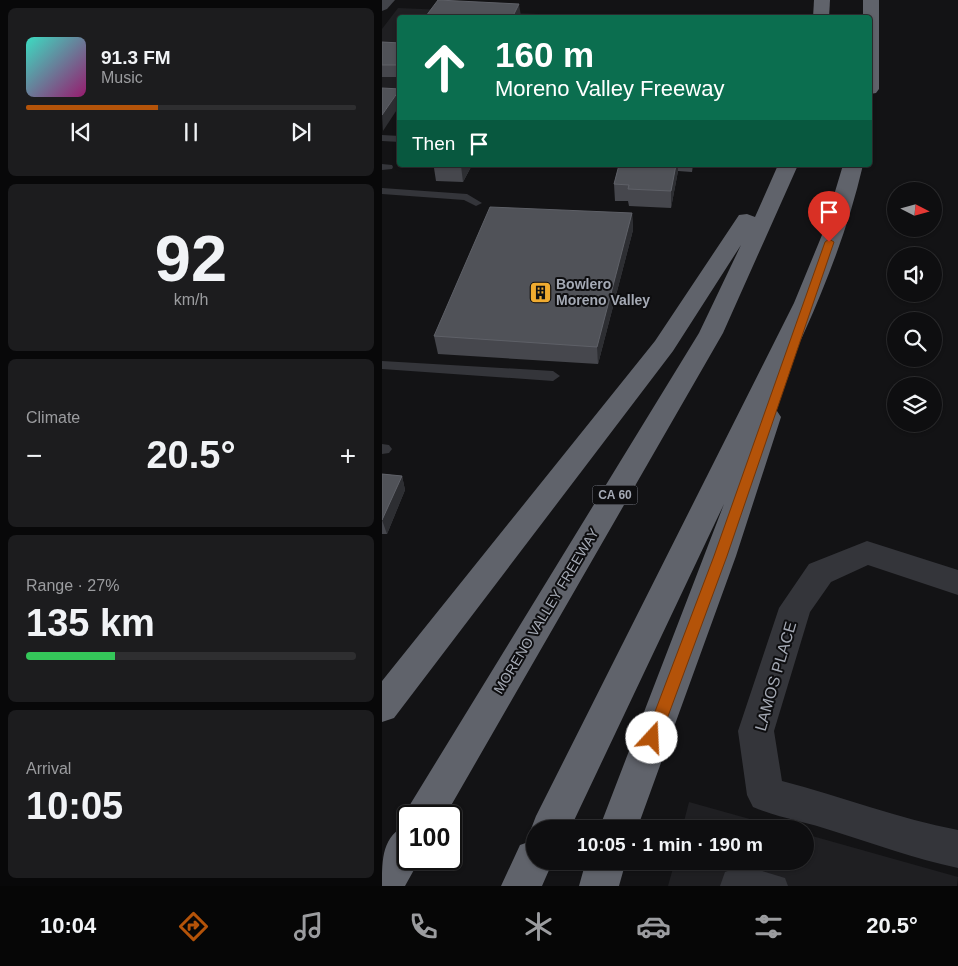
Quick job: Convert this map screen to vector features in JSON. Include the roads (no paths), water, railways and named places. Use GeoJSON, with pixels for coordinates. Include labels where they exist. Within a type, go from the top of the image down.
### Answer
{"type":"FeatureCollection","features":[{"type":"Feature","properties":{"kind":"highway"},"geometry":{"type":"LineString","coordinates":[[821,15],[822,0]]}},
{"type":"Feature","properties":{"kind":"highway"},"geometry":{"type":"LineString","coordinates":[[871,0],[871,15]]}},
{"type":"Feature","properties":{"kind":"highway"},"geometry":{"type":"LineString","coordinates":[[382,707],[664,346],[736,239],[778,167]]}},
{"type":"Feature","properties":{"kind":"highway","name":"MORENO VALLEY FREEWAY"},"geometry":{"type":"LineString","coordinates":[[431,805],[711,333],[787,167]]}},
{"type":"Feature","properties":{"kind":"highway"},"geometry":{"type":"LineString","coordinates":[[621,820],[720,556],[848,189],[853,167]]}},
{"type":"Feature","properties":{"kind":"highway"},"geometry":{"type":"LineString","coordinates":[[554,820],[664,599],[810,294]]}},
{"type":"Feature","properties":{"kind":"highway"},"geometry":{"type":"LineString","coordinates":[[382,886],[397,861]]}},
{"type":"Feature","properties":{"kind":"highway"},"geometry":{"type":"LineString","coordinates":[[521,886],[529,870]]}},
{"type":"Feature","properties":{"kind":"highway"},"geometry":{"type":"LineString","coordinates":[[599,886],[603,870]]}},
{"type":"Feature","properties":{"kind":"main road"},"geometry":{"type":"LineString","coordinates":[[382,6],[387,0]]}},
{"type":"Feature","properties":{"kind":"street","name":"LAMOS PLACE"},"geometry":{"type":"LineString","coordinates":[[958,583],[867,553],[820,573],[795,608],[756,731],[766,795],[832,812],[922,842],[958,849]]}},
{"type":"Feature","properties":{"kind":"lane"},"geometry":{"type":"LineString","coordinates":[[382,138],[397,139]]}},
{"type":"Feature","properties":{"kind":"lane"},"geometry":{"type":"LineString","coordinates":[[382,191],[467,196],[476,203]]}},
{"type":"Feature","properties":{"kind":"lane"},"geometry":{"type":"LineString","coordinates":[[382,365],[554,376]]}},
{"type":"Feature","properties":{"kind":"lane"},"geometry":{"type":"LineString","coordinates":[[731,886],[733,880],[744,876],[777,886]]}},
{"type":"Feature","properties":{"kind":"place","name":"Bowlero Moreno Valley"},"geometry":{"type":"Point","coordinates":[540,292]}}]}
